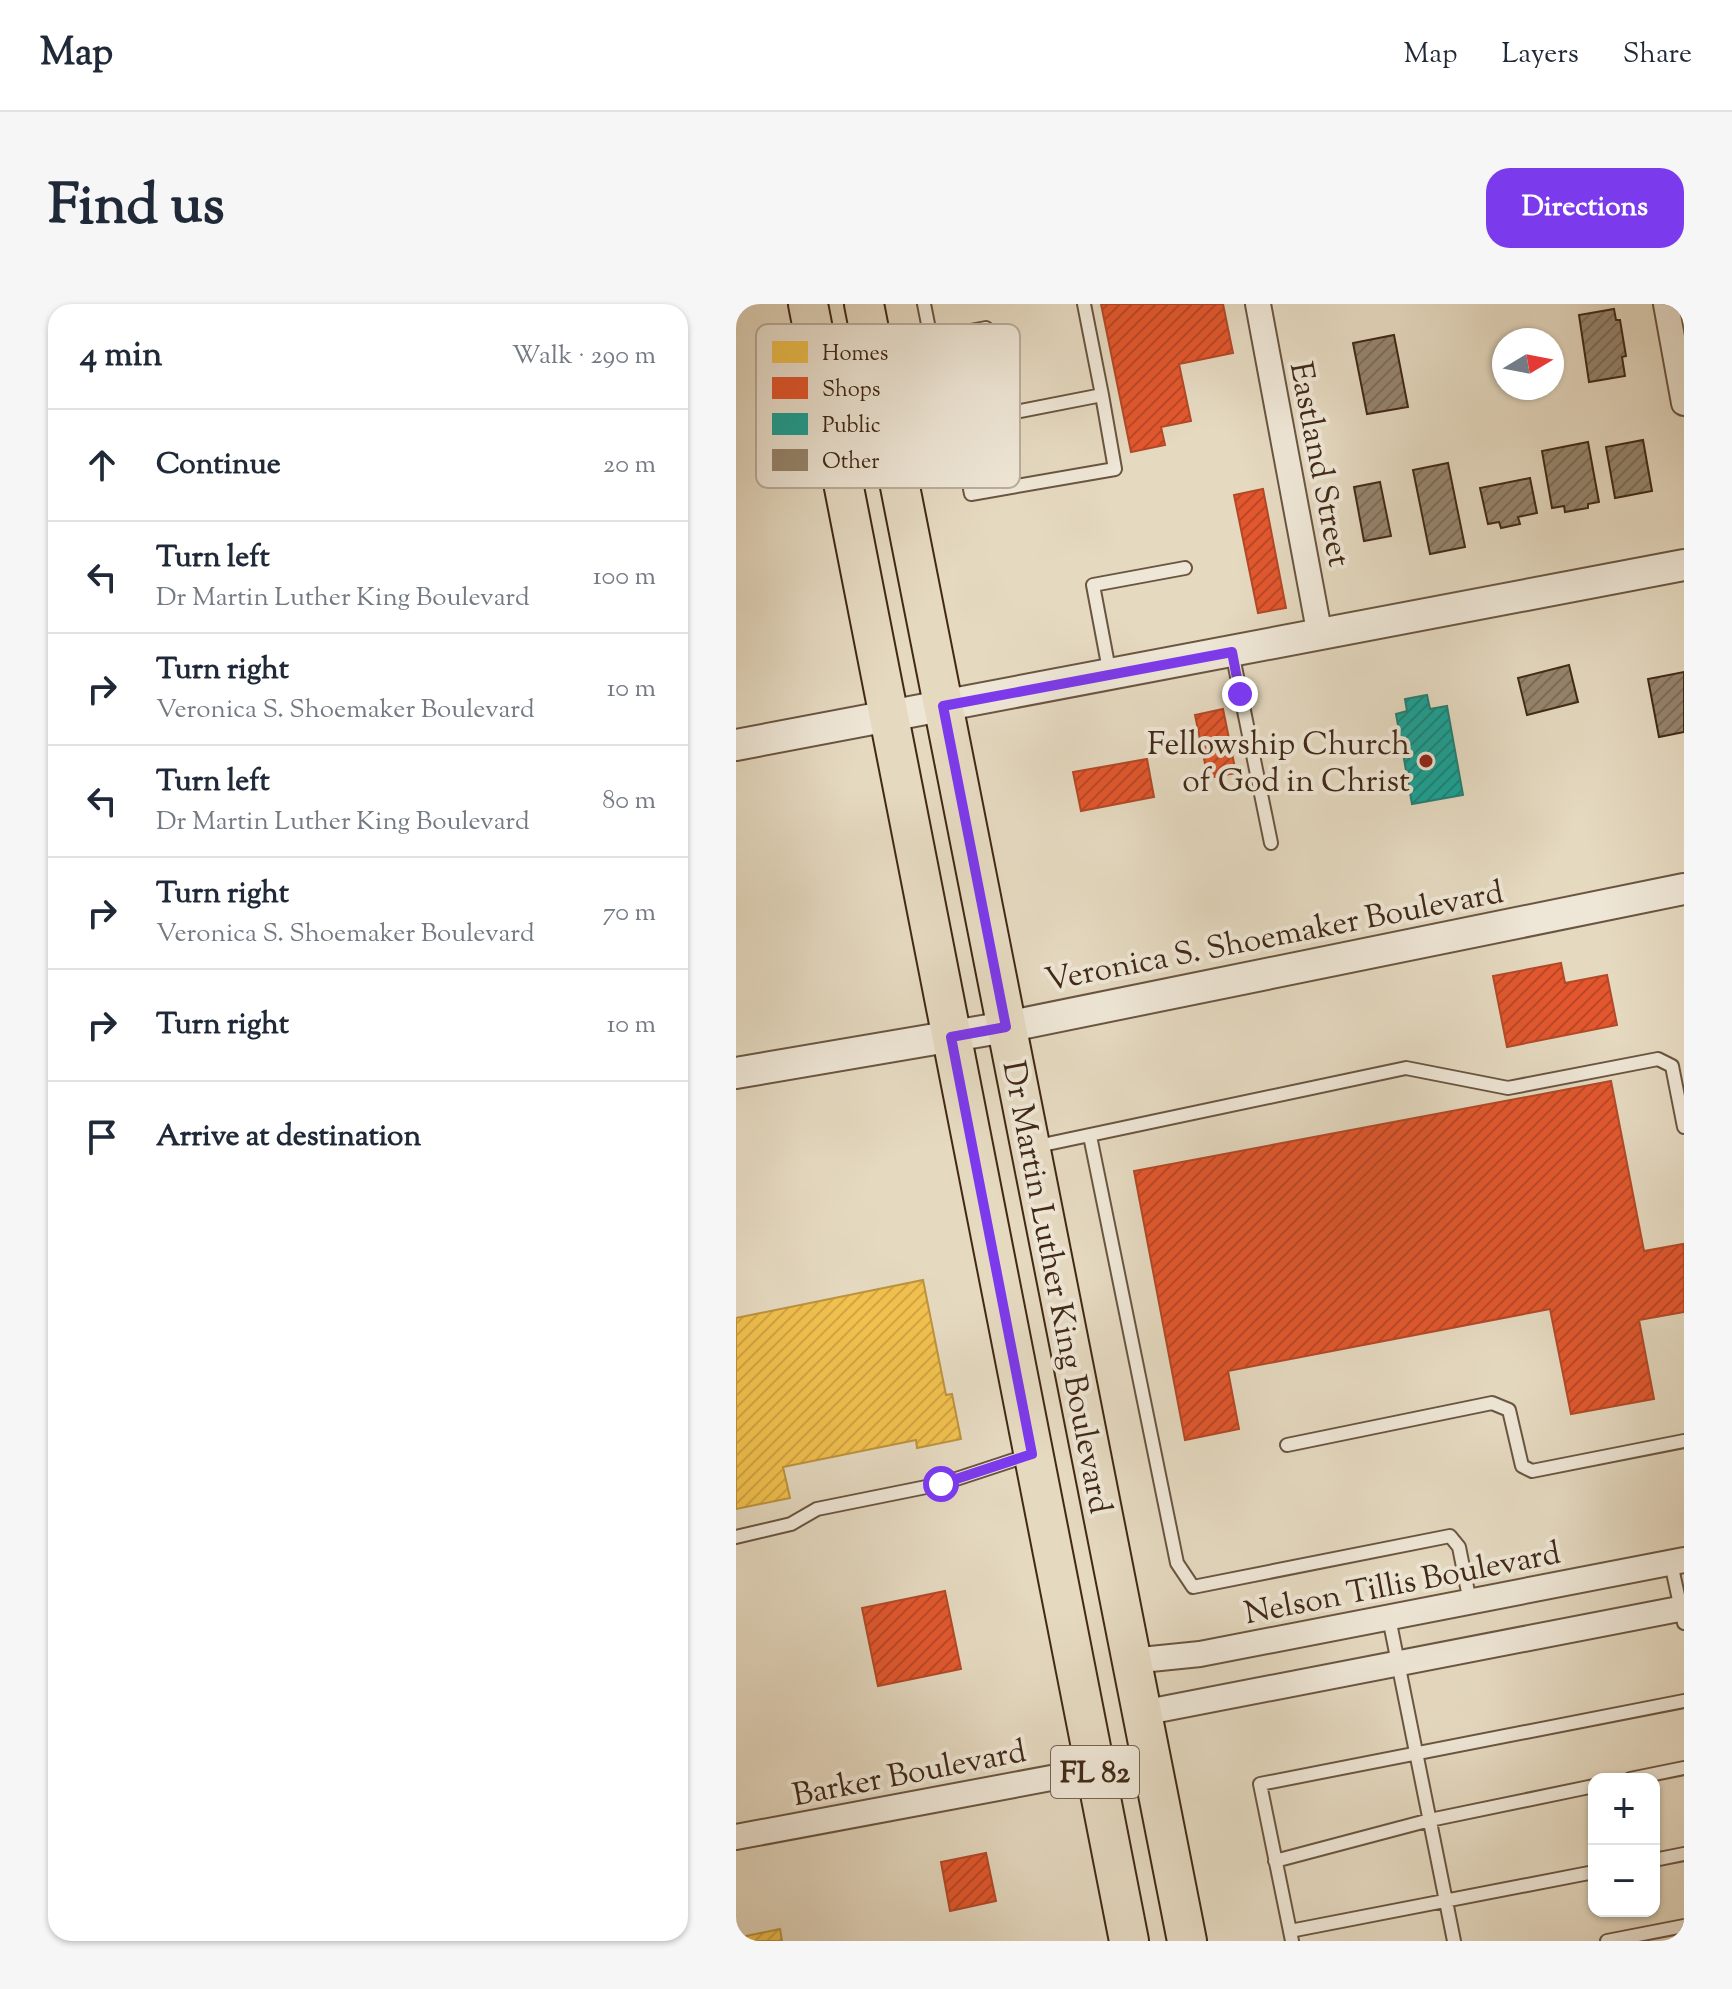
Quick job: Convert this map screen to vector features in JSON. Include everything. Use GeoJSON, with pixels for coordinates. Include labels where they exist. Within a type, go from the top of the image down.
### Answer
{"type":"FeatureCollection","features":[{"type":"Feature","properties":{"kind":"main road","name":"Dr Martin Luther King Boulevard"},"geometry":{"type":"LineString","coordinates":[[808,304],[812,324]]}},
{"type":"Feature","properties":{"kind":"main road","name":"Dr Martin Luther King Boulevard"},"geometry":{"type":"LineString","coordinates":[[864,304],[868,324]]}},
{"type":"Feature","properties":{"kind":"main road","name":"Dr Martin Luther King Boulevard"},"geometry":{"type":"LineString","coordinates":[[844,488],[1129,1941]]}},
{"type":"Feature","properties":{"kind":"main road","name":"Dr Martin Luther King Boulevard"},"geometry":{"type":"LineString","coordinates":[[900,488],[1187,1941]]}},
{"type":"Feature","properties":{"kind":"main road"},"geometry":{"type":"LineString","coordinates":[[1062,1603],[1101,1644],[1131,1661]]}},
{"type":"Feature","properties":{"kind":"main road"},"geometry":{"type":"LineString","coordinates":[[1094,1770],[1109,1732],[1142,1713]]}},
{"type":"Feature","properties":{"kind":"street","name":"Eastland Street"},"geometry":{"type":"LineString","coordinates":[[1258,304],[1320,636]]}},
{"type":"Feature","properties":{"kind":"street"},"geometry":{"type":"LineString","coordinates":[[1666,304],[1684,403]]}},
{"type":"Feature","properties":{"kind":"street"},"geometry":{"type":"LineString","coordinates":[[736,745],[1684,565]]}},
{"type":"Feature","properties":{"kind":"street","name":"Veronica S. Shoemaker Boulevard"},"geometry":{"type":"LineString","coordinates":[[736,1073],[1006,1027],[1684,889]]}},
{"type":"Feature","properties":{"kind":"street","name":"Nelson Tillis Boulevard"},"geometry":{"type":"LineString","coordinates":[[1131,1661],[1200,1654],[1678,1561]]}},
{"type":"Feature","properties":{"kind":"street"},"geometry":{"type":"LineString","coordinates":[[1142,1713],[1397,1663],[1683,1613]]}},
{"type":"Feature","properties":{"kind":"street","name":"Barker Boulevard"},"geometry":{"type":"LineString","coordinates":[[736,1837],[1094,1770]]}},
{"type":"Feature","properties":{"kind":"lane"},"geometry":{"type":"LineString","coordinates":[[924,304],[928,324]]}},
{"type":"Feature","properties":{"kind":"lane"},"geometry":{"type":"LineString","coordinates":[[1020,485],[1115,469],[1084,304]]}},
{"type":"Feature","properties":{"kind":"lane"},"geometry":{"type":"LineString","coordinates":[[1020,411],[1102,395]]}},
{"type":"Feature","properties":{"kind":"lane"},"geometry":{"type":"LineString","coordinates":[[970,488],[971,494],[1006,488]]}},
{"type":"Feature","properties":{"kind":"lane"},"geometry":{"type":"LineString","coordinates":[[1110,675],[1093,585],[1185,568]]}},
{"type":"Feature","properties":{"kind":"lane"},"geometry":{"type":"LineString","coordinates":[[1232,652],[1271,843]]}},
{"type":"Feature","properties":{"kind":"lane"},"geometry":{"type":"LineString","coordinates":[[1030,1148],[1406,1068],[1508,1088],[1658,1059],[1672,1066],[1684,1127]]}},
{"type":"Feature","properties":{"kind":"lane"},"geometry":{"type":"LineString","coordinates":[[1090,1136],[1177,1563],[1193,1587],[1450,1536],[1459,1547],[1470,1602]]}},
{"type":"Feature","properties":{"kind":"lane"},"geometry":{"type":"LineString","coordinates":[[1287,1445],[1492,1403],[1509,1410],[1522,1466],[1532,1471],[1684,1441]]}},
{"type":"Feature","properties":{"kind":"lane"},"geometry":{"type":"LineString","coordinates":[[736,1537],[791,1524],[817,1509],[941,1484],[1032,1454]]}},
{"type":"Feature","properties":{"kind":"lane"},"geometry":{"type":"LineString","coordinates":[[1678,1561],[1683,1613]]}},
{"type":"Feature","properties":{"kind":"lane"},"geometry":{"type":"LineString","coordinates":[[1389,1618],[1454,1941]]}},
{"type":"Feature","properties":{"kind":"lane"},"geometry":{"type":"LineString","coordinates":[[1588,1873],[1291,1936],[1260,1784],[1684,1701]]}},
{"type":"Feature","properties":{"kind":"lane"},"geometry":{"type":"LineString","coordinates":[[1659,1773],[1684,1768]]}},
{"type":"Feature","properties":{"kind":"lane"},"geometry":{"type":"LineString","coordinates":[[1275,1861],[1430,1820],[1588,1787]]}},
{"type":"Feature","properties":{"kind":"lane"},"geometry":{"type":"LineString","coordinates":[[1660,1859],[1684,1854]]}},
{"type":"Feature","properties":{"kind":"lane"},"geometry":{"type":"LineString","coordinates":[[1607,1941],[1684,1926]]}},
{"type":"Feature","properties":{"kind":"building: Homes"},"geometry":{"type":"Polygon","coordinates":[[[923,1280],[946,1395],[952,1394],[961,1439],[917,1448],[916,1440],[783,1467],[790,1498],[736,1509],[736,1318],[923,1280]]]}},
{"type":"Feature","properties":{"kind":"building: Homes"},"geometry":{"type":"Polygon","coordinates":[[[780,1929],[782,1941],[736,1941],[736,1938],[780,1929]]]}},
{"type":"Feature","properties":{"kind":"building: Shops"},"geometry":{"type":"Polygon","coordinates":[[[1101,304],[1223,304],[1233,353],[1179,364],[1191,421],[1161,427],[1165,445],[1131,452],[1101,304]]]}},
{"type":"Feature","properties":{"kind":"building: Shops"},"geometry":{"type":"Polygon","coordinates":[[[1263,489],[1286,608],[1258,613],[1234,495],[1263,489]]]}},
{"type":"Feature","properties":{"kind":"building: Shops"},"geometry":{"type":"Polygon","coordinates":[[[1223,709],[1236,773],[1208,778],[1195,715],[1223,709]]]}},
{"type":"Feature","properties":{"kind":"building: Shops"},"geometry":{"type":"Polygon","coordinates":[[[1147,759],[1154,797],[1081,811],[1073,772],[1147,759]]]}},
{"type":"Feature","properties":{"kind":"building: Shops"},"geometry":{"type":"Polygon","coordinates":[[[1561,963],[1565,983],[1607,975],[1617,1025],[1507,1047],[1493,976],[1561,963]]]}},
{"type":"Feature","properties":{"kind":"building: Shops"},"geometry":{"type":"Polygon","coordinates":[[[1611,1081],[1644,1251],[1683,1244],[1684,1251],[1684,1312],[1639,1320],[1654,1399],[1571,1414],[1550,1309],[1228,1371],[1239,1429],[1185,1440],[1134,1171],[1611,1081]]]}},
{"type":"Feature","properties":{"kind":"building: Shops"},"geometry":{"type":"Polygon","coordinates":[[[945,1591],[961,1669],[878,1686],[862,1608],[945,1591]]]}},
{"type":"Feature","properties":{"kind":"building: Shops"},"geometry":{"type":"Polygon","coordinates":[[[986,1853],[996,1901],[950,1911],[941,1862],[986,1853]]]}},
{"type":"Feature","properties":{"kind":"building: Public"},"geometry":{"type":"Polygon","coordinates":[[[1427,695],[1430,709],[1447,706],[1463,795],[1412,804],[1396,714],[1407,711],[1405,699],[1427,695]]]}},
{"type":"Feature","properties":{"kind":"building: Other"},"geometry":{"type":"Polygon","coordinates":[[[1614,309],[1616,320],[1620,320],[1626,356],[1622,357],[1625,376],[1589,382],[1579,315],[1614,309]]]}},
{"type":"Feature","properties":{"kind":"building: Other"},"geometry":{"type":"Polygon","coordinates":[[[1394,335],[1408,407],[1367,414],[1353,343],[1394,335]]]}},
{"type":"Feature","properties":{"kind":"building: Other"},"geometry":{"type":"Polygon","coordinates":[[[1643,440],[1652,491],[1615,498],[1606,447],[1643,440]]]}},
{"type":"Feature","properties":{"kind":"building: Other"},"geometry":{"type":"Polygon","coordinates":[[[1588,442],[1599,502],[1588,504],[1588,508],[1565,512],[1564,506],[1552,508],[1542,451],[1588,442]]]}},
{"type":"Feature","properties":{"kind":"building: Other"},"geometry":{"type":"Polygon","coordinates":[[[1448,463],[1465,547],[1430,554],[1413,470],[1448,463]]]}},
{"type":"Feature","properties":{"kind":"building: Other"},"geometry":{"type":"Polygon","coordinates":[[[1530,478],[1537,513],[1518,517],[1520,524],[1501,528],[1499,522],[1488,524],[1480,488],[1530,478]]]}},
{"type":"Feature","properties":{"kind":"building: Other"},"geometry":{"type":"Polygon","coordinates":[[[1380,482],[1391,536],[1364,541],[1354,487],[1380,482]]]}},
{"type":"Feature","properties":{"kind":"building: Other"},"geometry":{"type":"Polygon","coordinates":[[[1569,665],[1578,702],[1527,715],[1518,678],[1569,665]]]}},
{"type":"Feature","properties":{"kind":"building: Other"},"geometry":{"type":"Polygon","coordinates":[[[1684,672],[1684,732],[1659,737],[1648,679],[1684,672]]]}},
{"type":"Feature","properties":{"kind":"place","name":"Fellowship Church of God in Christ"},"geometry":{"type":"Point","coordinates":[1426,761]}},
{"type":"Feature","properties":{"kind":"route"},"geometry":{"type":"LineString","coordinates":[[941,1484],[1032,1454],[951,1037],[1006,1027],[943,706],[1232,652],[1240,694]]}}]}
